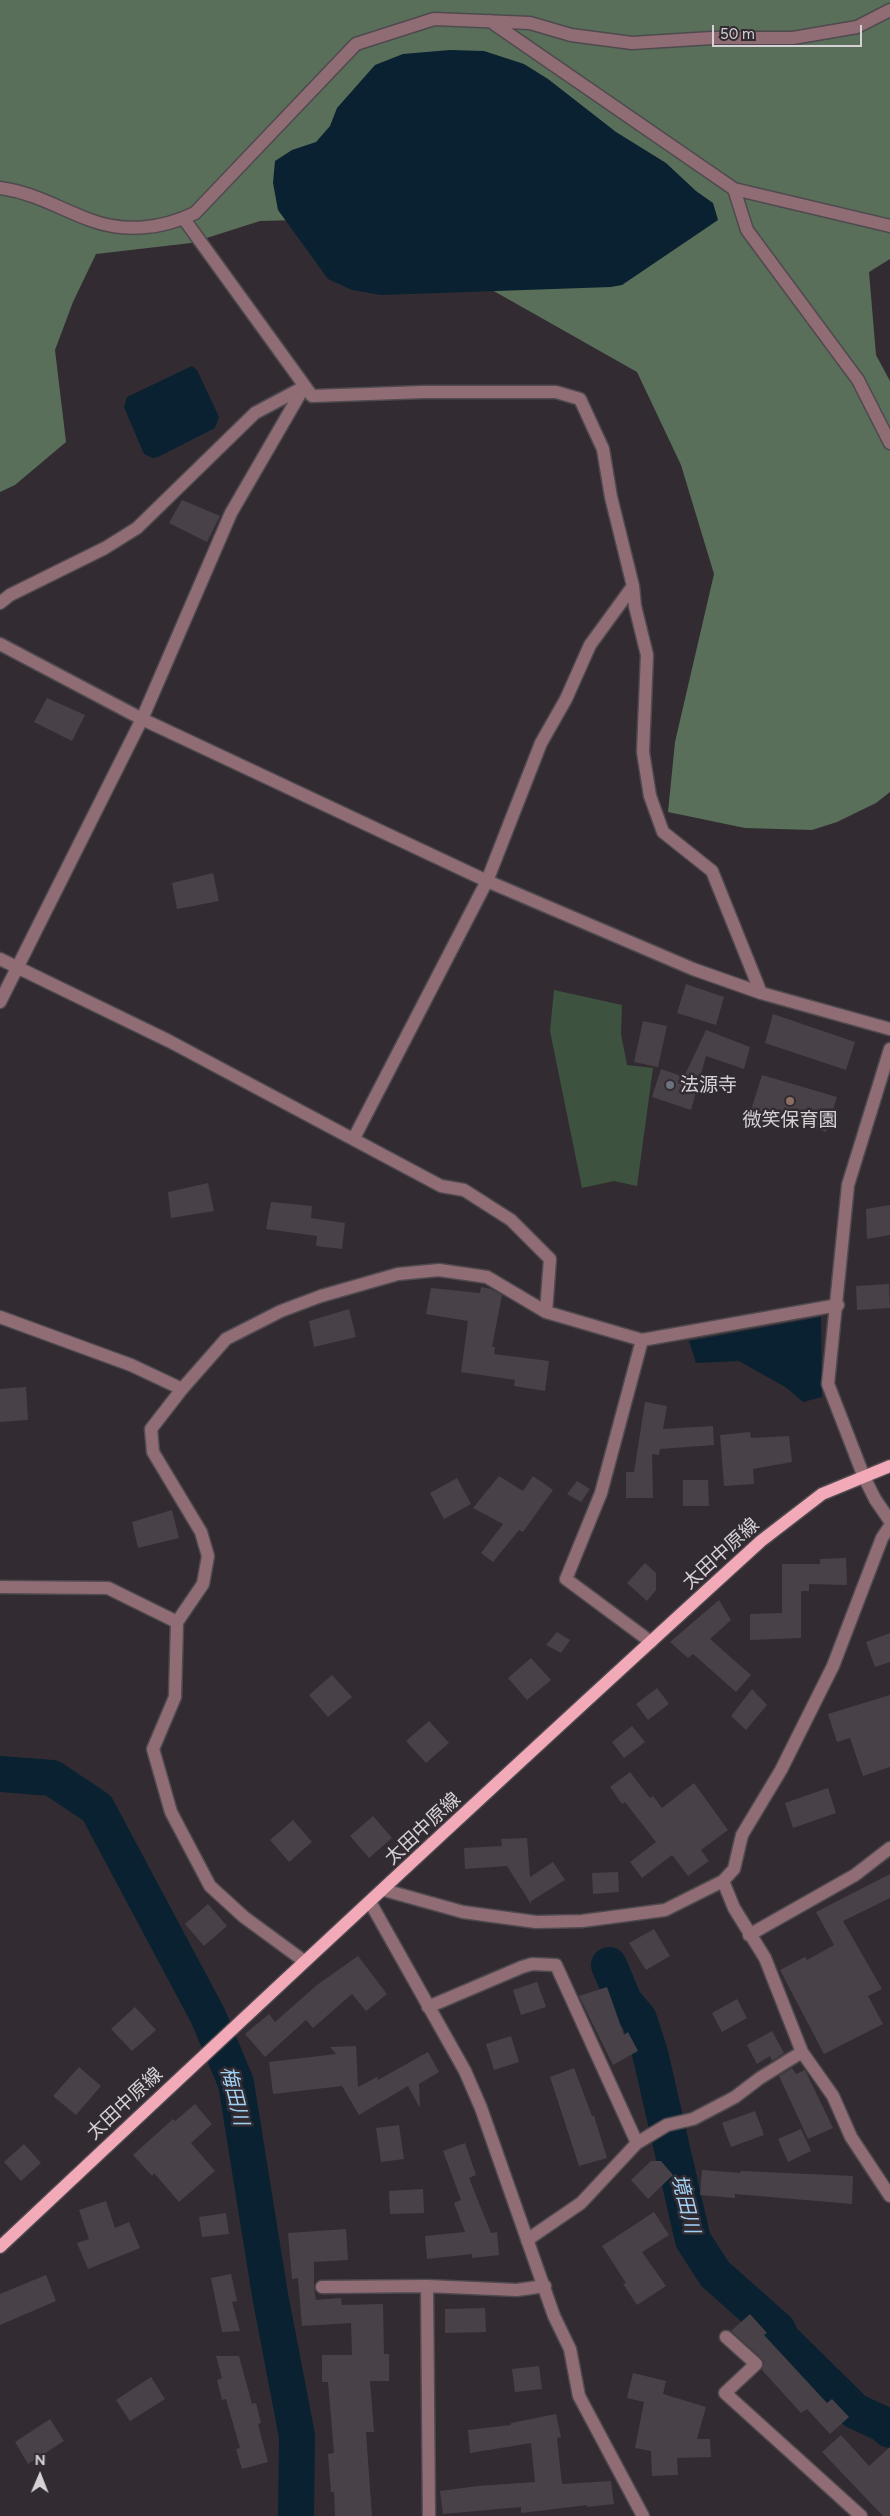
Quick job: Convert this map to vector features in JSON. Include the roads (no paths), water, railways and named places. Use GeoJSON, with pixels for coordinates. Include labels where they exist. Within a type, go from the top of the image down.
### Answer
{"type":"FeatureCollection","features":[{"type":"Feature","properties":{"kind":"main road","name":"太田中原線"},"geometry":{"type":"LineString","coordinates":[[0,2247],[304,1961],[384,1890],[761,1541],[822,1494],[890,1466]]}},
{"type":"Feature","properties":{"kind":"street"},"geometry":{"type":"LineString","coordinates":[[0,188],[23,191],[92,221],[120,227],[153,228],[184,219],[195,213],[356,44],[434,19],[530,23],[571,35],[632,43],[712,38],[793,38],[857,27],[890,10]]}},
{"type":"Feature","properties":{"kind":"street"},"geometry":{"type":"LineString","coordinates":[[490,21],[734,189],[890,226]]}},
{"type":"Feature","properties":{"kind":"street"},"geometry":{"type":"LineString","coordinates":[[734,189],[747,230],[858,380],[890,443]]}},
{"type":"Feature","properties":{"kind":"street"},"geometry":{"type":"LineString","coordinates":[[184,219],[312,396],[424,392],[556,392],[580,399],[603,449],[611,497],[634,586],[635,606],[647,655],[643,752],[650,796],[663,832],[712,871],[761,993]]}},
{"type":"Feature","properties":{"kind":"street"},"geometry":{"type":"LineString","coordinates":[[0,603],[10,595],[105,548],[137,528],[255,413],[304,387]]}},
{"type":"Feature","properties":{"kind":"street"},"geometry":{"type":"LineString","coordinates":[[0,1002],[142,719],[231,513],[304,387]]}},
{"type":"Feature","properties":{"kind":"street"},"geometry":{"type":"LineString","coordinates":[[354,1138],[487,881],[541,743],[566,699],[590,644],[634,586]]}},
{"type":"Feature","properties":{"kind":"street"},"geometry":{"type":"LineString","coordinates":[[0,644],[142,719],[487,881],[693,969],[761,993],[890,1029]]}},
{"type":"Feature","properties":{"kind":"street"},"geometry":{"type":"LineString","coordinates":[[0,960],[169,1041],[441,1186],[464,1190],[511,1220],[550,1259],[546,1312]]}},
{"type":"Feature","properties":{"kind":"street"},"geometry":{"type":"LineString","coordinates":[[890,1049],[848,1185],[838,1305],[828,1384],[864,1477],[890,1522]]}},
{"type":"Feature","properties":{"kind":"street"},"geometry":{"type":"LineString","coordinates":[[304,1961],[244,1917],[210,1886],[171,1812],[153,1749],[174,1696],[178,1622],[203,1584],[208,1556],[200,1532],[153,1452],[151,1429],[182,1389],[226,1339],[281,1311],[321,1296],[398,1274],[439,1270],[487,1277],[546,1312],[642,1340],[838,1305]]}},
{"type":"Feature","properties":{"kind":"street"},"geometry":{"type":"LineString","coordinates":[[0,1317],[131,1365],[182,1389]]}},
{"type":"Feature","properties":{"kind":"street"},"geometry":{"type":"LineString","coordinates":[[642,1340],[601,1493],[566,1579],[651,1642]]}},
{"type":"Feature","properties":{"kind":"street"},"geometry":{"type":"LineString","coordinates":[[384,1890],[463,1912],[536,1922],[582,1921],[665,1910],[723,1881],[734,1869],[742,1835],[781,1770],[833,1666],[882,1538],[890,1526]]}},
{"type":"Feature","properties":{"kind":"street"},"geometry":{"type":"LineString","coordinates":[[0,1587],[108,1588],[178,1622]]}},
{"type":"Feature","properties":{"kind":"street"},"geometry":{"type":"LineString","coordinates":[[749,1935],[855,1875],[890,1848]]}},
{"type":"Feature","properties":{"kind":"street"},"geometry":{"type":"LineString","coordinates":[[723,1881],[734,1908],[764,1958],[802,2052],[833,2096],[851,2137],[890,2196]]}},
{"type":"Feature","properties":{"kind":"street"},"geometry":{"type":"LineString","coordinates":[[370,1902],[465,2071],[481,2108],[527,2240],[546,2286],[554,2316],[570,2349],[579,2396],[643,2516]]}},
{"type":"Feature","properties":{"kind":"street"},"geometry":{"type":"LineString","coordinates":[[428,2007],[522,1967],[532,1964],[556,1965],[637,2143]]}},
{"type":"Feature","properties":{"kind":"street"},"geometry":{"type":"LineString","coordinates":[[527,2240],[581,2203],[637,2143],[667,2125],[693,2119],[735,2097],[760,2078],[802,2052]]}},
{"type":"Feature","properties":{"kind":"street"},"geometry":{"type":"LineString","coordinates":[[322,2287],[427,2286],[517,2290],[546,2286]]}},
{"type":"Feature","properties":{"kind":"street"},"geometry":{"type":"LineString","coordinates":[[427,2286],[429,2516]]}},
{"type":"Feature","properties":{"kind":"street"},"geometry":{"type":"LineString","coordinates":[[726,2337],[756,2364],[725,2393],[861,2516]]}},
{"type":"Feature","properties":{"kind":"water"},"geometry":{"type":"Polygon","coordinates":[[[450,50],[484,51],[524,64],[548,79],[616,132],[666,163],[696,191],[713,203],[718,220],[622,285],[611,287],[381,295],[352,290],[328,279],[278,210],[273,183],[275,161],[292,150],[316,142],[330,126],[337,108],[375,65],[403,54],[450,50]]]}},
{"type":"Feature","properties":{"kind":"water"},"geometry":{"type":"Polygon","coordinates":[[[192,366],[197,370],[219,417],[215,428],[158,457],[153,458],[144,454],[124,407],[127,397],[192,366]]]}},
{"type":"Feature","properties":{"kind":"water"},"geometry":{"type":"Polygon","coordinates":[[[821,1317],[822,1397],[803,1402],[787,1388],[739,1361],[696,1363],[689,1341],[821,1317]]]}},
{"type":"Feature","properties":{"kind":"waterway","name":"梅田川"},"geometry":{"type":"LineString","coordinates":[[0,1774],[52,1778],[97,1808],[208,2016],[236,2083],[270,2295],[297,2436],[296,2516]]}},
{"type":"Feature","properties":{"kind":"waterway","name":"境田川"},"geometry":{"type":"LineString","coordinates":[[609,1965],[624,2001],[639,2019],[650,2053],[693,2240],[715,2274],[778,2330],[781,2338],[855,2411],[883,2424],[890,2430]]}},
{"type":"Feature","properties":{"kind":"place","name":"法源寺"},"geometry":{"type":"Point","coordinates":[670,1085]}},
{"type":"Feature","properties":{"kind":"place","name":"微笑保育園"},"geometry":{"type":"Point","coordinates":[790,1101]}}]}
